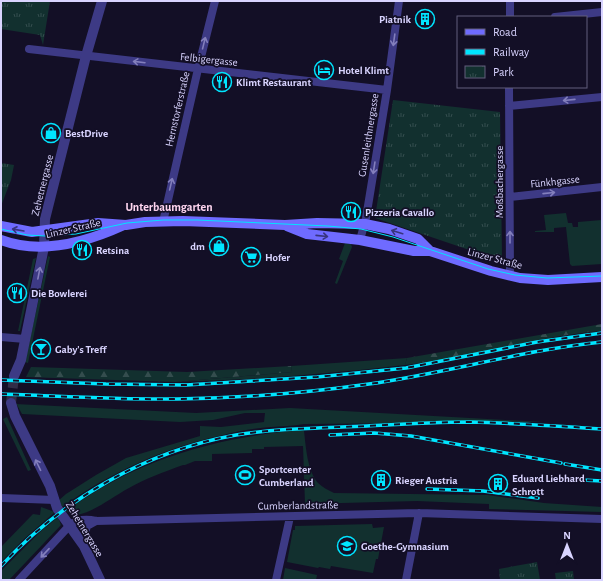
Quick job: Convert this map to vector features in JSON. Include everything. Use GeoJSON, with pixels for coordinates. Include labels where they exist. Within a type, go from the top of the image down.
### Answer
{"type":"FeatureCollection","features":[{"type":"Feature","properties":{"kind":"main road","name":"Linzer Straße"},"geometry":{"type":"LineString","coordinates":[[1,226],[30,232],[98,223],[126,225],[163,222],[285,225],[317,223],[365,224],[389,229],[418,239],[430,251]]}},
{"type":"Feature","properties":{"kind":"main road","name":"Linzer Straße"},"geometry":{"type":"LineString","coordinates":[[1,240],[22,245],[44,247],[93,238],[126,225]]}},
{"type":"Feature","properties":{"kind":"main road","name":"Linzer Straße"},"geometry":{"type":"LineString","coordinates":[[285,225],[307,234],[360,240],[414,251],[430,251],[510,276],[548,280],[602,278]]}},
{"type":"Feature","properties":{"kind":"street","name":"Zehetnergasse"},"geometry":{"type":"LineString","coordinates":[[14,376],[21,360],[44,247],[45,219],[86,56],[102,1]]}},
{"type":"Feature","properties":{"kind":"street","name":"Hernstorferstraße"},"geometry":{"type":"LineString","coordinates":[[163,222],[215,1]]}},
{"type":"Feature","properties":{"kind":"street","name":"Gusenleithnergasse"},"geometry":{"type":"LineString","coordinates":[[360,240],[365,224],[387,90],[399,1]]}},
{"type":"Feature","properties":{"kind":"street"},"geometry":{"type":"LineString","coordinates":[[510,1],[510,16]]}},
{"type":"Feature","properties":{"kind":"street"},"geometry":{"type":"LineString","coordinates":[[564,16],[602,12]]}},
{"type":"Feature","properties":{"kind":"street","name":"Felbigergasse"},"geometry":{"type":"LineString","coordinates":[[29,49],[387,90]]}},
{"type":"Feature","properties":{"kind":"street","name":"Moßbachergasse"},"geometry":{"type":"LineString","coordinates":[[510,88],[510,276]]}},
{"type":"Feature","properties":{"kind":"street"},"geometry":{"type":"LineString","coordinates":[[509,106],[602,96]]}},
{"type":"Feature","properties":{"kind":"street","name":"Fünkhgasse"},"geometry":{"type":"LineString","coordinates":[[510,197],[602,187]]}},
{"type":"Feature","properties":{"kind":"street"},"geometry":{"type":"LineString","coordinates":[[1,337],[25,340]]}},
{"type":"Feature","properties":{"kind":"street","name":"Zehetnergasse"},"geometry":{"type":"LineString","coordinates":[[11,403],[15,416],[50,486],[57,508],[84,546],[100,580]]}},
{"type":"Feature","properties":{"kind":"street"},"geometry":{"type":"LineString","coordinates":[[1,498],[55,500]]}},
{"type":"Feature","properties":{"kind":"street"},"geometry":{"type":"LineString","coordinates":[[406,580],[419,513]]}},
{"type":"Feature","properties":{"kind":"street","name":"Cumberlandstraße"},"geometry":{"type":"LineString","coordinates":[[70,525],[81,520],[96,521],[419,513],[602,519]]}},
{"type":"Feature","properties":{"kind":"street"},"geometry":{"type":"LineString","coordinates":[[276,580],[290,516]]}},
{"type":"Feature","properties":{"kind":"street"},"geometry":{"type":"LineString","coordinates":[[84,546],[84,536],[87,526],[96,521]]}},
{"type":"Feature","properties":{"kind":"street"},"geometry":{"type":"LineString","coordinates":[[19,580],[70,525]]}},
{"type":"Feature","properties":{"kind":"green space"},"geometry":{"type":"Polygon","coordinates":[[[1,1],[50,1],[43,45],[40,35],[1,29],[1,1]]]}},
{"type":"Feature","properties":{"kind":"green space"},"geometry":{"type":"Polygon","coordinates":[[[393,100],[500,112],[502,258],[499,260],[375,218],[393,100]]]}},
{"type":"Feature","properties":{"kind":"green space"},"geometry":{"type":"Polygon","coordinates":[[[1,163],[14,165],[11,180],[1,206],[1,163]]]}},
{"type":"Feature","properties":{"kind":"green space"},"geometry":{"type":"Polygon","coordinates":[[[566,213],[568,223],[572,223],[573,227],[578,227],[578,222],[602,220],[602,264],[572,266],[570,264],[566,227],[554,228],[554,232],[535,232],[546,230],[544,215],[566,213]]]}},
{"type":"Feature","properties":{"kind":"green space"},"geometry":{"type":"Polygon","coordinates":[[[345,243],[351,244],[352,247],[337,284],[335,283],[343,261],[339,259],[345,243]]]}},
{"type":"Feature","properties":{"kind":"green space"},"geometry":{"type":"Polygon","coordinates":[[[48,256],[50,257],[28,363],[25,362],[48,256]]]}},
{"type":"Feature","properties":{"kind":"green space"},"geometry":{"type":"Polygon","coordinates":[[[36,258],[20,331],[18,331],[33,259],[36,258]]]}},
{"type":"Feature","properties":{"kind":"green space"},"geometry":{"type":"Polygon","coordinates":[[[602,324],[602,331],[552,337],[430,362],[405,365],[407,358],[602,324]]]}},
{"type":"Feature","properties":{"kind":"green space"},"geometry":{"type":"Polygon","coordinates":[[[407,358],[405,365],[319,374],[175,382],[292,372],[291,366],[407,358]]]}},
{"type":"Feature","properties":{"kind":"green space"},"geometry":{"type":"Polygon","coordinates":[[[291,366],[292,372],[175,382],[26,377],[31,367],[187,372],[291,366]]]}},
{"type":"Feature","properties":{"kind":"green space"},"geometry":{"type":"Polygon","coordinates":[[[15,404],[196,413],[290,408],[544,422],[304,424],[265,427],[235,432],[202,440],[159,454],[119,472],[62,507],[58,501],[66,494],[126,458],[200,436],[200,426],[221,427],[264,422],[265,413],[245,413],[213,420],[180,422],[22,414],[15,404]]]}},
{"type":"Feature","properties":{"kind":"green space"},"geometry":{"type":"Polygon","coordinates":[[[7,417],[31,470],[28,471],[3,419],[7,417]]]}},
{"type":"Feature","properties":{"kind":"green space"},"geometry":{"type":"Polygon","coordinates":[[[299,430],[304,431],[309,465],[314,478],[321,486],[334,493],[488,495],[544,503],[602,507],[602,512],[489,509],[489,504],[417,501],[305,504],[303,446],[264,447],[264,449],[252,449],[252,453],[212,454],[212,461],[195,461],[155,475],[135,484],[97,507],[84,513],[74,515],[66,511],[92,493],[120,478],[176,454],[236,439],[299,430]]]}},
{"type":"Feature","properties":{"kind":"green space"},"geometry":{"type":"Polygon","coordinates":[[[41,507],[55,512],[24,539],[1,562],[1,547],[33,514],[40,515],[41,507]]]}},
{"type":"Feature","properties":{"kind":"green space"},"geometry":{"type":"Polygon","coordinates":[[[58,517],[61,525],[9,580],[1,580],[1,571],[42,530],[58,517]]]}},
{"type":"Feature","properties":{"kind":"green space"},"geometry":{"type":"Polygon","coordinates":[[[372,524],[373,528],[384,527],[378,559],[376,559],[373,573],[331,566],[330,569],[318,568],[287,562],[295,526],[372,524]]]}},
{"type":"Feature","properties":{"kind":"green space"},"geometry":{"type":"Polygon","coordinates":[[[537,562],[540,580],[500,580],[499,569],[537,562]]]}},
{"type":"Feature","properties":{"kind":"green space"},"geometry":{"type":"Polygon","coordinates":[[[285,568],[317,575],[316,580],[283,580],[285,568]]]}},
{"type":"Feature","properties":{"kind":"green space"},"geometry":{"type":"Polygon","coordinates":[[[573,571],[574,580],[556,580],[555,573],[573,571]]]}},
{"type":"Feature","properties":{"kind":"tunnel"},"geometry":{"type":"LineString","coordinates":[[11,403],[14,376]]}},
{"type":"Feature","properties":{"kind":"tram line"},"geometry":{"type":"LineString","coordinates":[[1,229],[27,235],[45,236],[76,234],[127,223],[163,220],[197,220],[328,226],[361,229],[393,237],[488,269],[515,275],[547,278],[602,276]]}},
{"type":"Feature","properties":{"kind":"railway"},"geometry":{"type":"LineString","coordinates":[[1,380],[186,385],[317,377],[406,368],[537,342],[602,333]]}},
{"type":"Feature","properties":{"kind":"railway"},"geometry":{"type":"LineString","coordinates":[[1,394],[155,399],[225,398],[297,392],[369,384],[427,374],[543,350],[602,342]]}},
{"type":"Feature","properties":{"kind":"railway"},"geometry":{"type":"LineString","coordinates":[[1,566],[25,542],[51,520],[79,499],[108,481],[138,466],[203,442],[236,435],[269,431],[432,423],[486,422],[602,429]]}},
{"type":"Feature","properties":{"kind":"railway"},"geometry":{"type":"LineString","coordinates":[[330,435],[374,433],[411,436],[561,463]]}},
{"type":"Feature","properties":{"kind":"railway"},"geometry":{"type":"LineString","coordinates":[[565,464],[602,470]]}},
{"type":"Feature","properties":{"kind":"railway"},"geometry":{"type":"LineString","coordinates":[[563,479],[602,481]]}},
{"type":"Feature","properties":{"kind":"railway"},"geometry":{"type":"LineString","coordinates":[[427,489],[483,491],[538,498]]}},
{"type":"Feature","properties":{"kind":"place","name":"Piatnik"},"geometry":{"type":"Point","coordinates":[425,19]}},
{"type":"Feature","properties":{"kind":"place","name":"Hotel Klimt"},"geometry":{"type":"Point","coordinates":[324,70]}},
{"type":"Feature","properties":{"kind":"place","name":"Klimt Restaurant"},"geometry":{"type":"Point","coordinates":[222,82]}},
{"type":"Feature","properties":{"kind":"place","name":"BestDrive"},"geometry":{"type":"Point","coordinates":[51,133]}},
{"type":"Feature","properties":{"kind":"place","name":"Pizzeria Cavallo"},"geometry":{"type":"Point","coordinates":[351,212]}},
{"type":"Feature","properties":{"kind":"place","name":"dm"},"geometry":{"type":"Point","coordinates":[219,246]}},
{"type":"Feature","properties":{"kind":"place","name":"Retsina"},"geometry":{"type":"Point","coordinates":[82,250]}},
{"type":"Feature","properties":{"kind":"place","name":"Hofer"},"geometry":{"type":"Point","coordinates":[251,257]}},
{"type":"Feature","properties":{"kind":"place","name":"Die Bowlerei"},"geometry":{"type":"Point","coordinates":[17,293]}},
{"type":"Feature","properties":{"kind":"place","name":"Gaby's Treff"},"geometry":{"type":"Point","coordinates":[41,349]}},
{"type":"Feature","properties":{"kind":"place","name":"Sportcenter Cumberland"},"geometry":{"type":"Point","coordinates":[245,475]}},
{"type":"Feature","properties":{"kind":"place","name":"Rieger Austria"},"geometry":{"type":"Point","coordinates":[381,480]}},
{"type":"Feature","properties":{"kind":"place","name":"Eduard Liebhard Schrott"},"geometry":{"type":"Point","coordinates":[498,484]}},
{"type":"Feature","properties":{"kind":"place","name":"Goethe-Gymnasium"},"geometry":{"type":"Point","coordinates":[347,546]}},
{"type":"Feature","properties":{"kind":"district","name":"Unterbaumgarten"},"geometry":{"type":"Point","coordinates":[169,207]}}]}
